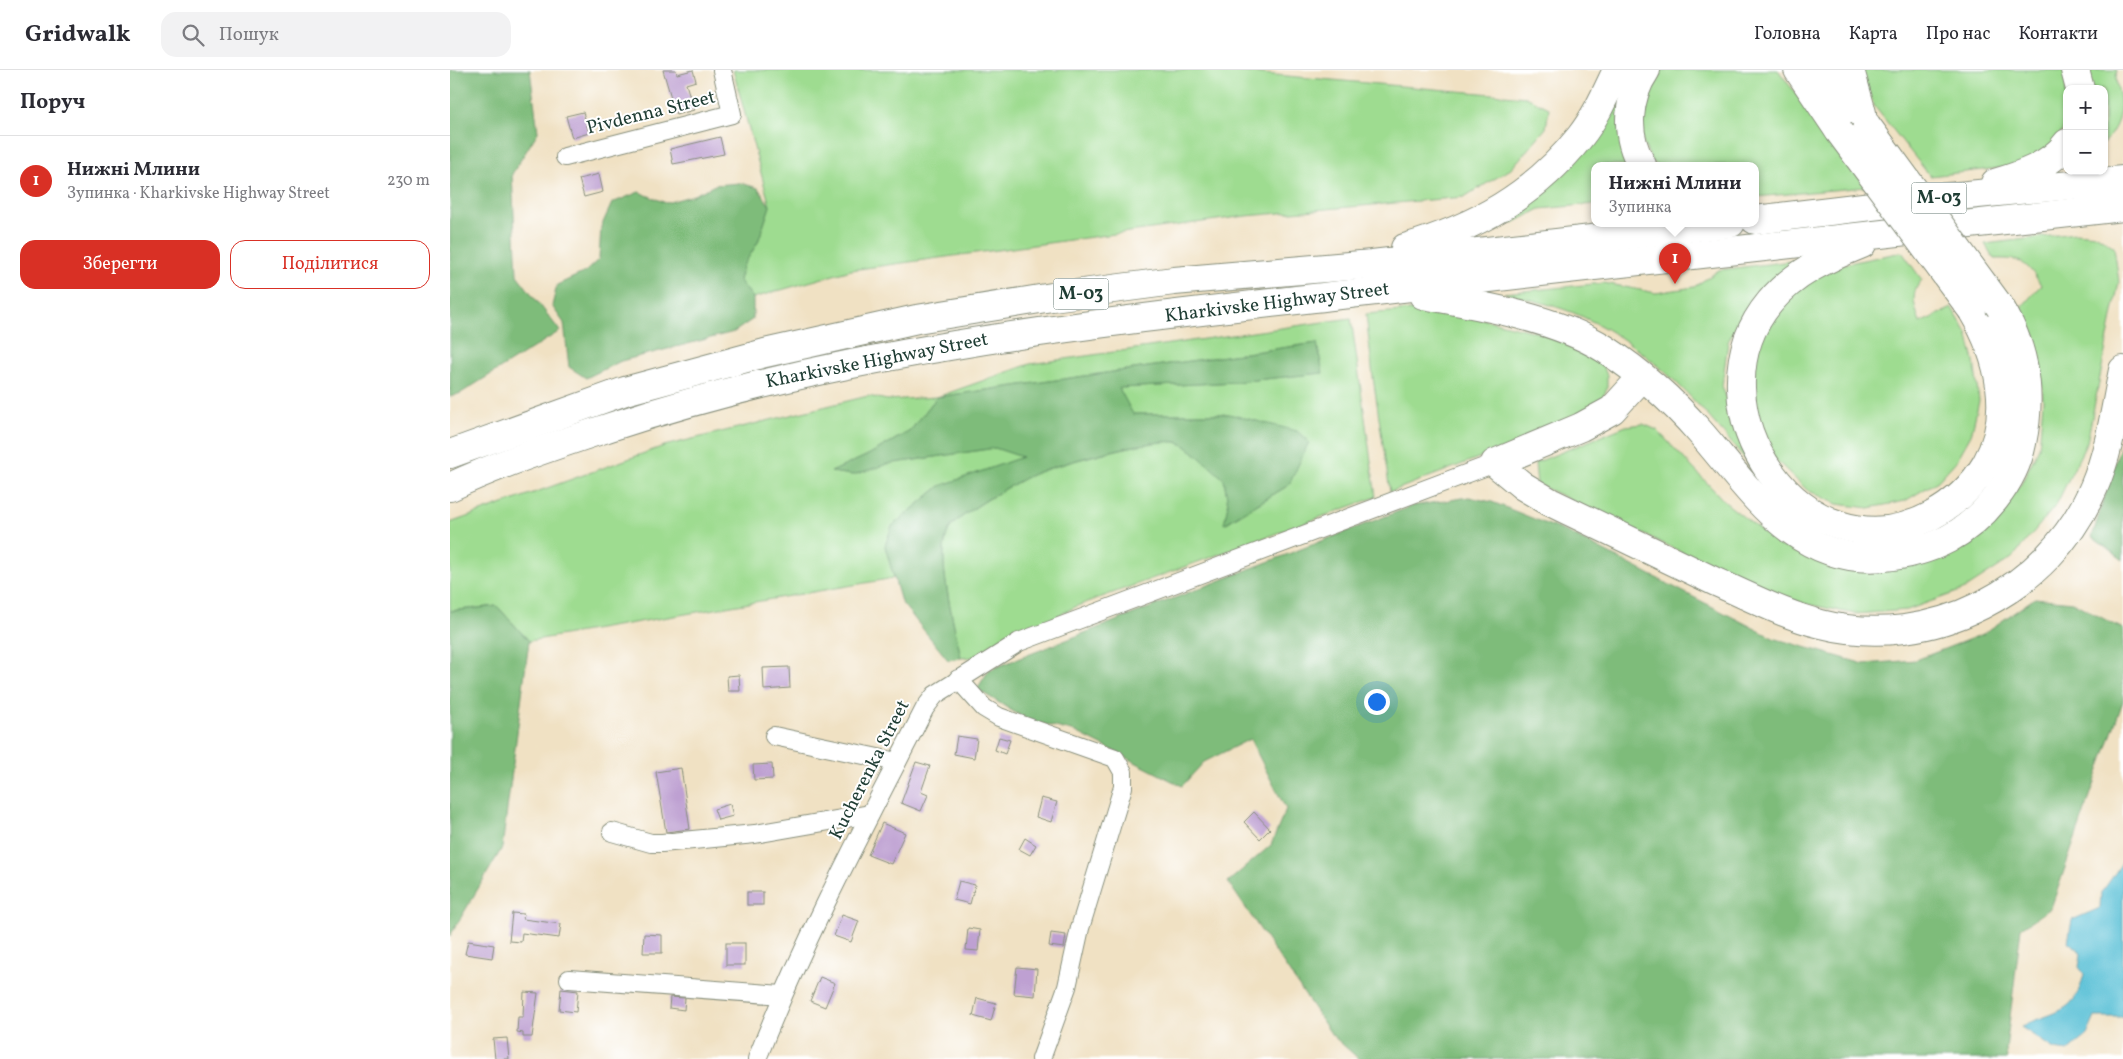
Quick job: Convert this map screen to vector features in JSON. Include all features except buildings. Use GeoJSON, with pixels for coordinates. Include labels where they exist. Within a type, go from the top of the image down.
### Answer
{"type":"FeatureCollection","features":[{"type":"Feature","properties":{"kind":"highway"},"geometry":{"type":"LineString","coordinates":[[1276,271],[1384,254],[1444,234],[1505,206],[1530,189],[1580,137],[1602,102],[1618,70]]}},
{"type":"Feature","properties":{"kind":"highway"},"geometry":{"type":"LineString","coordinates":[[1641,162],[1632,137],[1630,109],[1635,91],[1646,70]]}},
{"type":"Feature","properties":{"kind":"highway"},"geometry":{"type":"LineString","coordinates":[[1789,70],[1816,98]]}},
{"type":"Feature","properties":{"kind":"highway"},"geometry":{"type":"LineString","coordinates":[[1798,70],[1839,130],[1972,310],[1994,355],[2001,388],[2000,424],[1990,457],[1970,487],[1950,504],[1922,521],[1902,528],[1874,530],[1845,528],[1829,522],[1801,505],[1787,492],[1766,465],[1756,446],[1745,417],[1741,374],[1750,335],[1770,302],[1788,283],[1805,271],[1838,254],[1904,230]]}},
{"type":"Feature","properties":{"kind":"highway"},"geometry":{"type":"LineString","coordinates":[[1392,289],[1478,304],[1567,330],[1604,349],[1642,377],[1677,407],[1765,508],[1795,535],[1830,552],[1852,557],[1874,558],[1914,553],[1935,546],[1957,534],[1972,522],[1993,501],[2009,477],[2020,450],[2027,421],[2026,375],[2015,334],[2000,307],[1867,126],[1821,70]]}},
{"type":"Feature","properties":{"kind":"highway"},"geometry":{"type":"LineString","coordinates":[[1850,70],[1867,126]]}},
{"type":"Feature","properties":{"kind":"highway"},"geometry":{"type":"LineString","coordinates":[[2074,70],[2079,85]]}},
{"type":"Feature","properties":{"kind":"highway"},"geometry":{"type":"LineString","coordinates":[[1947,197],[2000,182],[2034,168],[2057,154],[2063,147]]}},
{"type":"Feature","properties":{"kind":"highway","name":"М-03"},"geometry":{"type":"LineString","coordinates":[[1759,220],[1947,197],[2123,180]]}},
{"type":"Feature","properties":{"kind":"highway","name":"Kharkivske Highway Street"},"geometry":{"type":"LineString","coordinates":[[450,487],[475,475],[654,412],[798,374],[932,347],[1070,328],[1392,289],[1904,230],[2123,207]]}},
{"type":"Feature","properties":{"kind":"highway","name":"Kharkivske Highway Street"},"geometry":{"type":"LineString","coordinates":[[450,454],[625,391],[765,353],[917,319],[1052,297],[1276,271],[1372,264],[1674,227]]}},
{"type":"Feature","properties":{"kind":"highway"},"geometry":{"type":"LineString","coordinates":[[1642,377],[1612,410],[1581,427],[1495,463],[1523,486],[1550,502],[1771,607],[1798,618],[1842,629],[1884,632],[1906,629],[1959,616],[1982,606],[2026,577],[2060,541],[2074,524],[2094,487],[2111,430],[2123,370]]}},
{"type":"Feature","properties":{"kind":"street","name":"Pivdenna Street"},"geometry":{"type":"LineString","coordinates":[[565,156],[732,114],[722,70]]}},
{"type":"Feature","properties":{"kind":"street","name":"Kucherenka Street"},"geometry":{"type":"LineString","coordinates":[[757,1059],[782,995],[870,814],[925,708],[935,696],[958,679],[1019,642],[1208,569],[1495,463]]}},
{"type":"Feature","properties":{"kind":"street"},"geometry":{"type":"LineString","coordinates":[[958,679],[984,708],[999,717],[1115,758],[1123,772],[1123,787],[1080,928],[1066,987],[1041,1059]]}},
{"type":"Feature","properties":{"kind":"street"},"geometry":{"type":"LineString","coordinates":[[774,736],[897,762]]}},
{"type":"Feature","properties":{"kind":"street"},"geometry":{"type":"LineString","coordinates":[[612,832],[651,843],[662,843],[755,834],[870,814]]}},
{"type":"Feature","properties":{"kind":"street"},"geometry":{"type":"LineString","coordinates":[[569,979],[782,995]]}},
{"type":"Feature","properties":{"kind":"green space"},"geometry":{"type":"Polygon","coordinates":[[[450,70],[530,70],[538,132],[512,174],[517,275],[560,331],[461,393],[450,397],[450,70]]]}},
{"type":"Feature","properties":{"kind":"green space"},"geometry":{"type":"Polygon","coordinates":[[[733,70],[1218,70],[1526,97],[1549,108],[1546,128],[1511,169],[1464,197],[1246,216],[851,270],[753,298],[739,280],[743,266],[758,242],[770,206],[733,70]]]}},
{"type":"Feature","properties":{"kind":"green space"},"geometry":{"type":"Polygon","coordinates":[[[1621,70],[1635,162],[1591,162],[1591,204],[1540,209],[1513,223],[1481,226],[1510,209],[1621,70]]]}},
{"type":"Feature","properties":{"kind":"green space"},"geometry":{"type":"Polygon","coordinates":[[[1658,70],[1778,70],[1866,187],[1759,197],[1759,162],[1653,162],[1642,140],[1643,94],[1658,70]]]}},
{"type":"Feature","properties":{"kind":"green space"},"geometry":{"type":"Polygon","coordinates":[[[1858,70],[2065,70],[2063,129],[2058,142],[2018,166],[1930,176],[1875,107],[1858,76],[1858,70]]]}},
{"type":"Feature","properties":{"kind":"green space"},"geometry":{"type":"Polygon","coordinates":[[[2083,70],[2117,70],[2116,79],[2120,108],[2116,126],[2108,138],[2108,85],[2086,85],[2083,70]]]}},
{"type":"Feature","properties":{"kind":"green space"},"geometry":{"type":"Polygon","coordinates":[[[740,183],[758,188],[770,206],[758,242],[743,266],[739,280],[753,298],[753,319],[734,332],[621,361],[586,378],[569,367],[564,323],[552,306],[557,285],[585,272],[599,259],[601,227],[612,203],[639,192],[666,203],[694,195],[715,185],[740,183]]]}},
{"type":"Feature","properties":{"kind":"green space"},"geometry":{"type":"Polygon","coordinates":[[[2075,233],[2097,235],[2114,247],[2119,282],[2087,442],[2056,505],[2012,558],[1963,590],[1907,610],[1855,614],[1802,603],[1764,591],[1537,484],[1535,463],[1626,426],[1643,424],[1657,430],[1726,503],[1780,546],[1832,565],[1879,572],[1933,561],[1967,543],[2021,484],[2039,448],[2043,401],[2041,365],[2019,310],[2041,285],[2027,266],[2011,259],[1994,259],[1985,244],[2075,233]]]}},
{"type":"Feature","properties":{"kind":"green space"},"geometry":{"type":"Polygon","coordinates":[[[1902,252],[1922,280],[1914,295],[1920,323],[1952,308],[1967,333],[1974,361],[1979,401],[1971,435],[1957,460],[1938,481],[1905,501],[1869,508],[1837,504],[1807,490],[1776,460],[1756,426],[1753,344],[1788,294],[1835,266],[1902,252]]]}},
{"type":"Feature","properties":{"kind":"green space"},"geometry":{"type":"Polygon","coordinates":[[[1800,260],[1743,312],[1728,342],[1722,386],[1752,467],[1675,381],[1632,345],[1608,330],[1572,312],[1504,293],[1604,283],[1656,293],[1694,287],[1719,270],[1800,260]]]}},
{"type":"Feature","properties":{"kind":"green space"},"geometry":{"type":"Polygon","coordinates":[[[1413,310],[1470,316],[1564,339],[1601,362],[1607,375],[1607,389],[1601,400],[1569,423],[1390,492],[1366,314],[1413,310]]]}},
{"type":"Feature","properties":{"kind":"green space"},"geometry":{"type":"Polygon","coordinates":[[[1351,318],[1376,497],[1077,606],[976,657],[961,658],[947,591],[944,554],[945,539],[950,528],[965,514],[1017,483],[1036,473],[1087,457],[1152,443],[1169,442],[1184,445],[1224,479],[1228,504],[1225,524],[1289,485],[1229,414],[1132,414],[1119,388],[1236,382],[1322,373],[1317,343],[937,397],[1030,364],[1351,318]]]}},
{"type":"Feature","properties":{"kind":"green space"},"geometry":{"type":"Polygon","coordinates":[[[1317,343],[1323,373],[1236,382],[1119,388],[1133,414],[1229,414],[1297,431],[1309,442],[1289,485],[1224,524],[1228,504],[1224,479],[1184,445],[1169,442],[1152,443],[1109,452],[1065,463],[1036,473],[965,514],[950,528],[945,540],[944,555],[947,592],[961,658],[948,660],[901,602],[885,546],[892,526],[940,486],[1022,457],[995,448],[888,464],[853,475],[831,472],[868,455],[910,431],[937,397],[1317,343]]]}},
{"type":"Feature","properties":{"kind":"green space"},"geometry":{"type":"Polygon","coordinates":[[[868,396],[887,400],[937,397],[910,431],[868,455],[832,472],[853,475],[888,464],[995,448],[1023,457],[940,486],[892,526],[885,546],[894,578],[529,641],[497,606],[450,611],[450,523],[664,446],[868,396]]]}},
{"type":"Feature","properties":{"kind":"green space"},"geometry":{"type":"Polygon","coordinates":[[[2123,438],[2123,560],[2092,537],[2123,438]]]}},
{"type":"Feature","properties":{"kind":"green space"},"geometry":{"type":"Polygon","coordinates":[[[1469,497],[1492,502],[1569,533],[1773,638],[1864,664],[1916,660],[1983,634],[2035,598],[2072,602],[2123,629],[2123,701],[2051,908],[2021,928],[2006,1049],[2007,1059],[1359,1059],[1332,1035],[1228,882],[1271,845],[1286,809],[1250,739],[1204,762],[1182,786],[1076,732],[1027,720],[977,689],[989,670],[1412,506],[1469,497]]]}},
{"type":"Feature","properties":{"kind":"green space"},"geometry":{"type":"Polygon","coordinates":[[[497,606],[529,641],[502,848],[450,936],[450,611],[497,606]]]}},
{"type":"Feature","properties":{"kind":"water"},"geometry":{"type":"Polygon","coordinates":[[[2123,861],[2123,1017],[2095,1017],[2087,1035],[2068,1051],[2054,1049],[2021,1027],[2059,1011],[2066,1007],[2076,996],[2084,974],[2079,967],[2081,954],[2077,948],[2068,942],[2072,920],[2100,908],[2101,892],[2123,861]]]}},
{"type":"Feature","properties":{"kind":"place","name":"Нижні Млини"},"geometry":{"type":"Point","coordinates":[1675,284]}}]}
